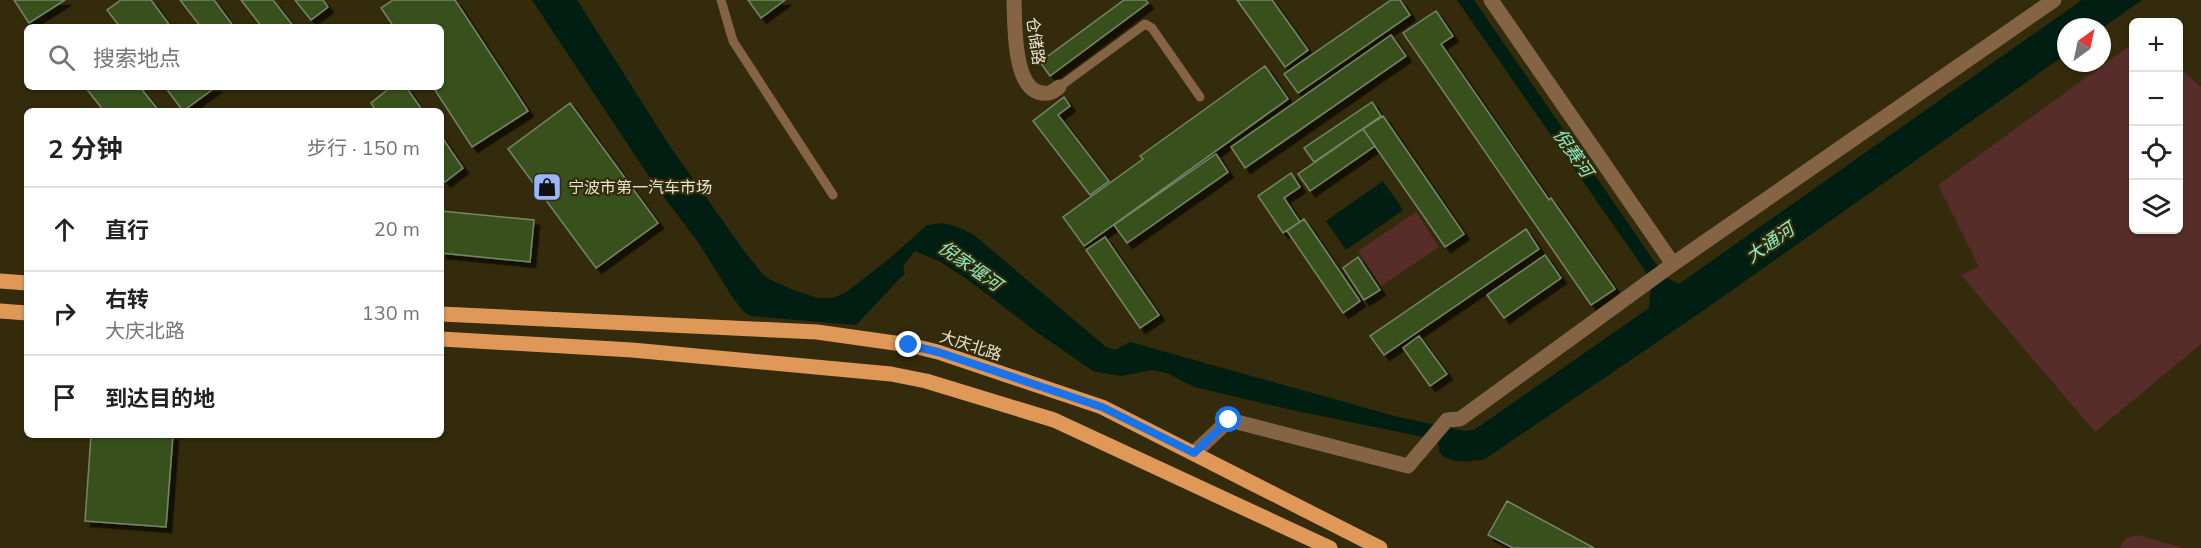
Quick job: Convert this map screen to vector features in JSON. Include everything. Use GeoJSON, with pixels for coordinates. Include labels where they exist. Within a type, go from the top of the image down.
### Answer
{"type":"FeatureCollection","features":[{"type":"Feature","properties":{"kind":"main road"},"geometry":{"type":"LineString","coordinates":[[0,281],[24,283]]}},
{"type":"Feature","properties":{"kind":"main road"},"geometry":{"type":"LineString","coordinates":[[0,311],[24,313]]}},
{"type":"Feature","properties":{"kind":"main road","name":"大庆北路"},"geometry":{"type":"LineString","coordinates":[[444,314],[817,332],[909,345],[938,352],[1102,407],[1380,548]]}},
{"type":"Feature","properties":{"kind":"main road"},"geometry":{"type":"LineString","coordinates":[[444,339],[632,350],[891,374],[926,381],[1054,420],[1327,547]]}},
{"type":"Feature","properties":{"kind":"street","name":"仓储路"},"geometry":{"type":"LineString","coordinates":[[1014,0],[1019,65],[1027,85],[1035,91],[1046,94],[1059,87]]}},
{"type":"Feature","properties":{"kind":"street"},"geometry":{"type":"LineString","coordinates":[[1491,0],[1673,264]]}},
{"type":"Feature","properties":{"kind":"street"},"geometry":{"type":"LineString","coordinates":[[1194,453],[1229,420],[1407,466],[1447,420],[1460,419],[1673,264],[2054,0]]}},
{"type":"Feature","properties":{"kind":"lane"},"geometry":{"type":"LineString","coordinates":[[721,0],[734,41],[833,195]]}},
{"type":"Feature","properties":{"kind":"lane"},"geometry":{"type":"LineString","coordinates":[[1059,87],[1145,24],[1152,28],[1200,97]]}},
{"type":"Feature","properties":{"kind":"shaded area"},"geometry":{"type":"Polygon","coordinates":[[[2129,46],[2129,234],[2183,234],[2183,71],[2201,87],[2201,344],[2095,432],[1961,275],[1979,267],[1938,185],[2093,72],[2111,72],[2111,59],[2129,46]]]}},
{"type":"Feature","properties":{"kind":"shaded area"},"geometry":{"type":"Polygon","coordinates":[[[1416,212],[1439,247],[1381,286],[1358,251],[1416,212]]]}},
{"type":"Feature","properties":{"kind":"shaded area"},"geometry":{"type":"Polygon","coordinates":[[[2138,535],[2183,548],[2119,548],[2126,538],[2138,535]]]}},
{"type":"Feature","properties":{"kind":"water"},"geometry":{"type":"Polygon","coordinates":[[[532,0],[577,0],[669,145],[744,251],[769,279],[817,298],[832,298],[845,293],[889,259],[927,225],[942,223],[958,227],[974,235],[1106,347],[1115,350],[1130,342],[1398,417],[1465,431],[1474,430],[1649,308],[1651,288],[1644,269],[1457,0],[1474,0],[1665,277],[1679,284],[2082,0],[2142,0],[2111,22],[2111,18],[2057,18],[2057,60],[1707,308],[1485,459],[1466,461],[1448,459],[1439,452],[1436,442],[1419,436],[1194,387],[1167,373],[1152,370],[1121,376],[1093,371],[967,279],[939,261],[915,251],[903,266],[905,273],[856,325],[751,316],[744,312],[733,298],[698,242],[654,184],[532,0]]]}},
{"type":"Feature","properties":{"kind":"water"},"geometry":{"type":"Polygon","coordinates":[[[1383,181],[1403,210],[1346,250],[1326,221],[1383,181]]]}},
{"type":"Feature","properties":{"kind":"building"},"geometry":{"type":"Polygon","coordinates":[[[14,0],[65,0],[29,23],[14,0]]]}},
{"type":"Feature","properties":{"kind":"building"},"geometry":{"type":"Polygon","coordinates":[[[121,0],[151,0],[169,24],[118,24],[107,10],[121,0]]]}},
{"type":"Feature","properties":{"kind":"building"},"geometry":{"type":"Polygon","coordinates":[[[180,0],[214,0],[232,24],[199,24],[180,0]]]}},
{"type":"Feature","properties":{"kind":"building"},"geometry":{"type":"Polygon","coordinates":[[[241,0],[273,0],[292,24],[260,24],[241,0]]]}},
{"type":"Feature","properties":{"kind":"building"},"geometry":{"type":"Polygon","coordinates":[[[295,0],[323,0],[328,7],[311,20],[295,0]]]}},
{"type":"Feature","properties":{"kind":"building"},"geometry":{"type":"Polygon","coordinates":[[[393,0],[455,0],[528,111],[472,147],[435,90],[444,90],[444,24],[392,24],[381,8],[393,0]]]}},
{"type":"Feature","properties":{"kind":"building"},"geometry":{"type":"Polygon","coordinates":[[[748,0],[785,0],[761,18],[748,0]]]}},
{"type":"Feature","properties":{"kind":"building"},"geometry":{"type":"Polygon","coordinates":[[[1124,0],[1146,0],[1148,3],[1050,76],[1040,62],[1124,0]]]}},
{"type":"Feature","properties":{"kind":"building"},"geometry":{"type":"Polygon","coordinates":[[[1237,0],[1272,0],[1308,50],[1285,67],[1237,0]]]}},
{"type":"Feature","properties":{"kind":"building"},"geometry":{"type":"Polygon","coordinates":[[[1391,0],[1400,0],[1410,15],[1298,93],[1284,74],[1391,0]]]}},
{"type":"Feature","properties":{"kind":"building"},"geometry":{"type":"Polygon","coordinates":[[[1436,11],[1453,36],[1441,44],[1549,200],[1551,198],[1615,289],[1591,305],[1403,33],[1436,11]]]}},
{"type":"Feature","properties":{"kind":"building"},"geometry":{"type":"Polygon","coordinates":[[[1391,35],[1406,56],[1245,168],[1231,147],[1391,35]]]}},
{"type":"Feature","properties":{"kind":"building"},"geometry":{"type":"Polygon","coordinates":[[[1265,66],[1288,99],[1084,246],[1063,217],[1143,159],[1140,156],[1265,66]]]}},
{"type":"Feature","properties":{"kind":"building"},"geometry":{"type":"Polygon","coordinates":[[[87,90],[142,90],[157,108],[102,108],[87,90]]]}},
{"type":"Feature","properties":{"kind":"building"},"geometry":{"type":"Polygon","coordinates":[[[167,90],[212,90],[187,108],[181,108],[167,90]]]}},
{"type":"Feature","properties":{"kind":"building"},"geometry":{"type":"Polygon","coordinates":[[[387,90],[408,90],[421,108],[374,108],[371,103],[387,90]]]}},
{"type":"Feature","properties":{"kind":"building"},"geometry":{"type":"Polygon","coordinates":[[[1064,97],[1070,106],[1058,115],[1109,181],[1090,195],[1033,121],[1064,97]]]}},
{"type":"Feature","properties":{"kind":"building"},"geometry":{"type":"Polygon","coordinates":[[[1372,102],[1381,116],[1314,162],[1304,148],[1372,102]]]}},
{"type":"Feature","properties":{"kind":"building"},"geometry":{"type":"Polygon","coordinates":[[[570,103],[658,223],[596,268],[508,149],[570,103]]]}},
{"type":"Feature","properties":{"kind":"building"},"geometry":{"type":"Polygon","coordinates":[[[1383,116],[1464,234],[1445,247],[1363,129],[1383,116]]]}},
{"type":"Feature","properties":{"kind":"building"},"geometry":{"type":"Polygon","coordinates":[[[1363,129],[1375,146],[1310,191],[1298,174],[1363,129]]]}},
{"type":"Feature","properties":{"kind":"building"},"geometry":{"type":"Polygon","coordinates":[[[444,140],[463,168],[445,182],[444,180],[444,140]]]}},
{"type":"Feature","properties":{"kind":"building"},"geometry":{"type":"Polygon","coordinates":[[[1216,154],[1228,172],[1127,243],[1114,225],[1216,154]]]}},
{"type":"Feature","properties":{"kind":"building"},"geometry":{"type":"Polygon","coordinates":[[[1291,173],[1300,187],[1284,198],[1300,222],[1283,233],[1258,196],[1291,173]]]}},
{"type":"Feature","properties":{"kind":"building"},"geometry":{"type":"Polygon","coordinates":[[[444,211],[534,220],[530,262],[444,253],[444,211]]]}},
{"type":"Feature","properties":{"kind":"building"},"geometry":{"type":"Polygon","coordinates":[[[1304,219],[1360,301],[1343,313],[1287,231],[1304,219]]]}},
{"type":"Feature","properties":{"kind":"building"},"geometry":{"type":"Polygon","coordinates":[[[1526,229],[1539,249],[1384,355],[1370,336],[1526,229]]]}},
{"type":"Feature","properties":{"kind":"building"},"geometry":{"type":"Polygon","coordinates":[[[1105,237],[1159,315],[1140,328],[1086,250],[1105,237]]]}},
{"type":"Feature","properties":{"kind":"building"},"geometry":{"type":"Polygon","coordinates":[[[1545,255],[1561,278],[1504,318],[1487,295],[1545,255]]]}},
{"type":"Feature","properties":{"kind":"building"},"geometry":{"type":"Polygon","coordinates":[[[1358,257],[1380,290],[1364,300],[1343,268],[1358,257]]]}},
{"type":"Feature","properties":{"kind":"building"},"geometry":{"type":"Polygon","coordinates":[[[1419,336],[1447,374],[1430,386],[1403,348],[1419,336]]]}},
{"type":"Feature","properties":{"kind":"building"},"geometry":{"type":"Polygon","coordinates":[[[91,438],[173,438],[166,527],[85,521],[91,438]]]}},
{"type":"Feature","properties":{"kind":"building"},"geometry":{"type":"Polygon","coordinates":[[[1507,501],[1594,548],[1513,548],[1488,535],[1507,501]]]}},
{"type":"Feature","properties":{"kind":"place","name":"宁波市第一汽车市场"},"geometry":{"type":"Point","coordinates":[547,187]}},
{"type":"Feature","properties":{"kind":"route"},"geometry":{"type":"LineString","coordinates":[[909,345],[938,352],[1102,407],[1194,453],[1229,420]]}},
{"type":"Feature","properties":{"kind":"water label","name":"倪赛河"},"geometry":{"type":"Point","coordinates":[1573,153]}},
{"type":"Feature","properties":{"kind":"water label","name":"大通河"},"geometry":{"type":"Point","coordinates":[1770,243]}},
{"type":"Feature","properties":{"kind":"water label","name":"倪家堰河"},"geometry":{"type":"Point","coordinates":[970,266]}}]}
